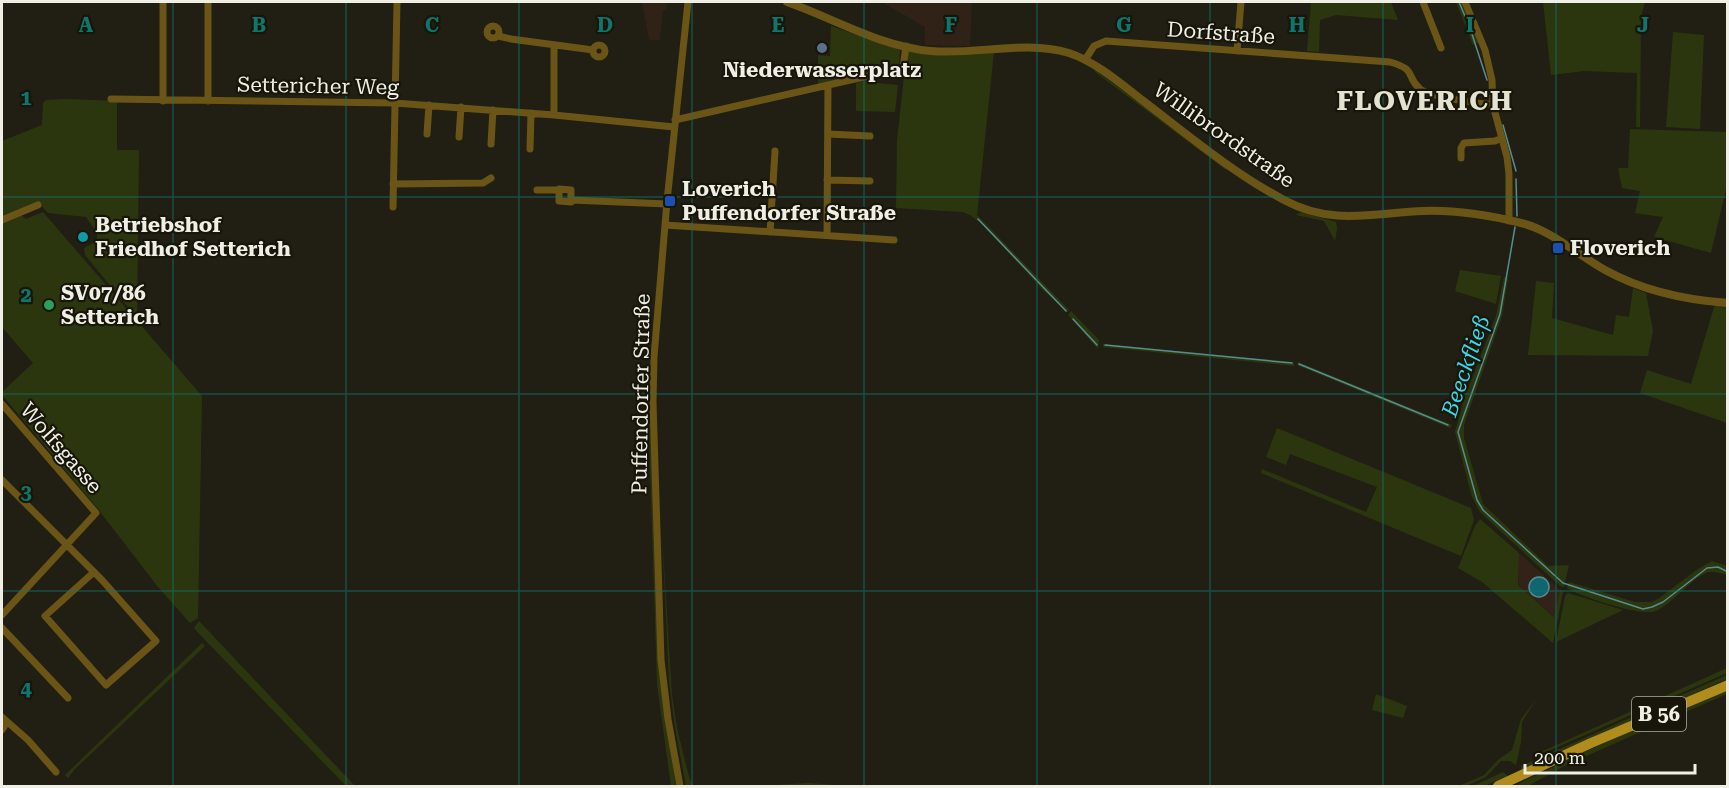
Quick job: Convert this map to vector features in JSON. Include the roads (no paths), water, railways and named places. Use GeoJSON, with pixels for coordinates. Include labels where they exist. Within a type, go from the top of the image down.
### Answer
{"type":"FeatureCollection","features":[{"type":"Feature","properties":{"kind":"main road","name":"B 56"},"geometry":{"type":"LineString","coordinates":[[1498,786],[1591,743],[1728,685]]}},
{"type":"Feature","properties":{"kind":"street"},"geometry":{"type":"LineString","coordinates":[[163,101],[164,2]]}},
{"type":"Feature","properties":{"kind":"street","name":"Settericher Weg"},"geometry":{"type":"LineString","coordinates":[[207,101],[208,2]]}},
{"type":"Feature","properties":{"kind":"street"},"geometry":{"type":"LineString","coordinates":[[393,207],[397,2]]}},
{"type":"Feature","properties":{"kind":"street","name":"Puffendorfer Straße"},"geometry":{"type":"LineString","coordinates":[[680,786],[662,670],[654,493],[654,357],[674,123],[688,2]]}},
{"type":"Feature","properties":{"kind":"street","name":"Willibrordstraße"},"geometry":{"type":"LineString","coordinates":[[787,2],[872,35],[931,51],[1013,48],[1049,49],[1069,53],[1085,60],[1111,77],[1234,170],[1282,200],[1312,212],[1356,217],[1425,211],[1520,222],[1541,230],[1607,271],[1651,289],[1688,299],[1728,303]]}},
{"type":"Feature","properties":{"kind":"street"},"geometry":{"type":"LineString","coordinates":[[1237,51],[1241,2]]}},
{"type":"Feature","properties":{"kind":"street"},"geometry":{"type":"LineString","coordinates":[[1423,2],[1441,48]]}},
{"type":"Feature","properties":{"kind":"street"},"geometry":{"type":"LineString","coordinates":[[1465,2],[1485,50],[1492,80],[1493,105],[1509,174],[1509,221]]}},
{"type":"Feature","properties":{"kind":"street"},"geometry":{"type":"LineString","coordinates":[[498,36],[593,50]]}},
{"type":"Feature","properties":{"kind":"street","name":"Dorfstraße"},"geometry":{"type":"LineString","coordinates":[[1085,60],[1094,46],[1106,41],[1390,62],[1410,71],[1417,85],[1426,92],[1493,105]]}},
{"type":"Feature","properties":{"kind":"street"},"geometry":{"type":"LineString","coordinates":[[554,45],[554,115]]}},
{"type":"Feature","properties":{"kind":"street","name":"Settericher Weg"},"geometry":{"type":"LineString","coordinates":[[111,99],[395,103],[674,123],[903,68],[906,46]]}},
{"type":"Feature","properties":{"kind":"street"},"geometry":{"type":"LineString","coordinates":[[827,235],[828,86]]}},
{"type":"Feature","properties":{"kind":"street","name":"Settericher Weg"},"geometry":{"type":"LineString","coordinates":[[427,134],[429,105]]}},
{"type":"Feature","properties":{"kind":"street"},"geometry":{"type":"LineString","coordinates":[[459,137],[460,107]]}},
{"type":"Feature","properties":{"kind":"street"},"geometry":{"type":"LineString","coordinates":[[491,144],[493,110]]}},
{"type":"Feature","properties":{"kind":"street"},"geometry":{"type":"LineString","coordinates":[[530,149],[531,113]]}},
{"type":"Feature","properties":{"kind":"street"},"geometry":{"type":"LineString","coordinates":[[828,134],[870,136]]}},
{"type":"Feature","properties":{"kind":"street"},"geometry":{"type":"LineString","coordinates":[[1461,158],[1461,148],[1464,143],[1495,141],[1502,138]]}},
{"type":"Feature","properties":{"kind":"street"},"geometry":{"type":"LineString","coordinates":[[770,232],[775,151]]}},
{"type":"Feature","properties":{"kind":"street"},"geometry":{"type":"LineString","coordinates":[[393,184],[483,183],[491,178]]}},
{"type":"Feature","properties":{"kind":"street"},"geometry":{"type":"LineString","coordinates":[[827,180],[870,181]]}},
{"type":"Feature","properties":{"kind":"street"},"geometry":{"type":"LineString","coordinates":[[537,190],[559,190],[559,201],[667,204]]}},
{"type":"Feature","properties":{"kind":"street"},"geometry":{"type":"LineString","coordinates":[[2,220],[38,205]]}},
{"type":"Feature","properties":{"kind":"street"},"geometry":{"type":"LineString","coordinates":[[665,225],[894,240]]}},
{"type":"Feature","properties":{"kind":"street","name":"Wolfsgasse"},"geometry":{"type":"LineString","coordinates":[[2,404],[96,513],[66,544]]}},
{"type":"Feature","properties":{"kind":"street"},"geometry":{"type":"LineString","coordinates":[[2,480],[94,572],[156,641],[106,685],[45,616],[94,572]]}},
{"type":"Feature","properties":{"kind":"street"},"geometry":{"type":"LineString","coordinates":[[2,615],[66,544]]}},
{"type":"Feature","properties":{"kind":"street"},"geometry":{"type":"LineString","coordinates":[[2,628],[68,698]]}},
{"type":"Feature","properties":{"kind":"street"},"geometry":{"type":"LineString","coordinates":[[2,730],[4,719]]}},
{"type":"Feature","properties":{"kind":"street"},"geometry":{"type":"LineString","coordinates":[[4,719],[28,740],[56,772]]}},
{"type":"Feature","properties":{"kind":"water"},"geometry":{"type":"Polygon","coordinates":[[[1539,577],[1546,580],[1549,587],[1546,594],[1539,597],[1532,594],[1529,587],[1532,580],[1539,577]]]}},
{"type":"Feature","properties":{"kind":"waterway","name":"Beeckfließ"},"geometry":{"type":"LineString","coordinates":[[1459,2],[1487,80]]}},
{"type":"Feature","properties":{"kind":"waterway","name":"Beeckfließ"},"geometry":{"type":"LineString","coordinates":[[1503,125],[1516,171]]}},
{"type":"Feature","properties":{"kind":"waterway","name":"Beeckfließ"},"geometry":{"type":"LineString","coordinates":[[1516,179],[1517,216]]}},
{"type":"Feature","properties":{"kind":"waterway"},"geometry":{"type":"LineString","coordinates":[[978,219],[1066,311]]}},
{"type":"Feature","properties":{"kind":"waterway","name":"Beeckfließ"},"geometry":{"type":"LineString","coordinates":[[1515,227],[1500,314],[1458,432],[1477,500],[1483,510],[1563,583],[1643,609],[1663,602],[1707,568],[1718,567],[1728,572]]}},
{"type":"Feature","properties":{"kind":"waterway"},"geometry":{"type":"LineString","coordinates":[[1073,319],[1097,345]]}},
{"type":"Feature","properties":{"kind":"waterway"},"geometry":{"type":"LineString","coordinates":[[1105,345],[1292,363]]}},
{"type":"Feature","properties":{"kind":"waterway"},"geometry":{"type":"LineString","coordinates":[[1299,364],[1448,425]]}},
{"type":"Feature","properties":{"kind":"place","name":"Niederwasserplatz"},"geometry":{"type":"Point","coordinates":[822,48]}},
{"type":"Feature","properties":{"kind":"place","name":"Loverich Puffendorfer Straße"},"geometry":{"type":"Point","coordinates":[670,201]}},
{"type":"Feature","properties":{"kind":"place","name":"Betriebshof Friedhof Setterich"},"geometry":{"type":"Point","coordinates":[83,237]}},
{"type":"Feature","properties":{"kind":"place","name":"Floverich"},"geometry":{"type":"Point","coordinates":[1558,248]}},
{"type":"Feature","properties":{"kind":"place","name":"SV07/86 Setterich"},"geometry":{"type":"Point","coordinates":[49,305]}},
{"type":"Feature","properties":{"kind":"district","name":"FLOVERICH"},"geometry":{"type":"Point","coordinates":[1425,101]}}]}
